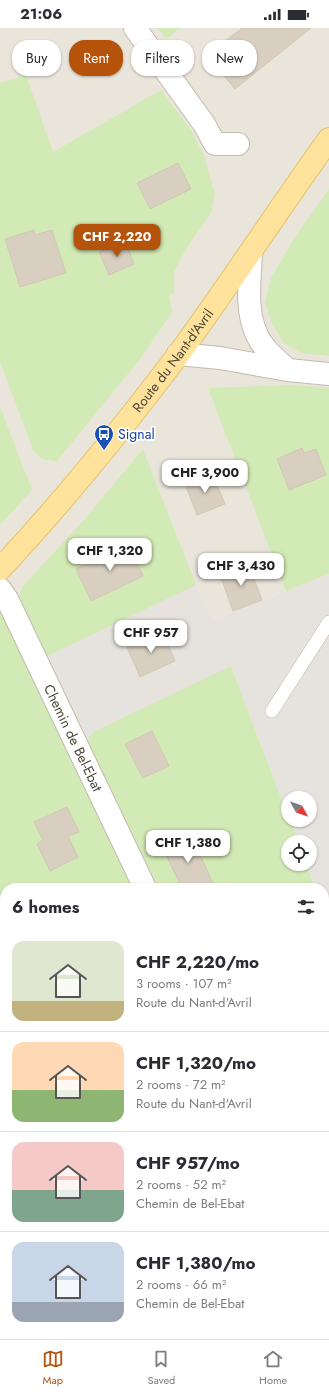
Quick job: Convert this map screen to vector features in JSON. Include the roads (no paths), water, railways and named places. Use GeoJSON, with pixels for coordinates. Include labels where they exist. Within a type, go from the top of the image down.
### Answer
{"type":"FeatureCollection","features":[{"type":"Feature","properties":{"kind":"main road","name":"Route du Nant-d'Avril"},"geometry":{"type":"LineString","coordinates":[[0,569],[36,531],[72,489],[178,354],[329,139]]}},
{"type":"Feature","properties":{"kind":"street"},"geometry":{"type":"LineString","coordinates":[[135,28],[204,124],[215,144],[238,144]]}},
{"type":"Feature","properties":{"kind":"street"},"geometry":{"type":"LineString","coordinates":[[251,252],[250,299],[257,336],[268,352],[288,370]]}},
{"type":"Feature","properties":{"kind":"street"},"geometry":{"type":"LineString","coordinates":[[178,354],[220,358],[288,370],[329,374]]}},
{"type":"Feature","properties":{"kind":"street","name":"Chemin de Bel-Ebat"},"geometry":{"type":"LineString","coordinates":[[0,589],[143,883]]}},
{"type":"Feature","properties":{"kind":"lane"},"geometry":{"type":"LineString","coordinates":[[272,710],[329,622]]}},
{"type":"Feature","properties":{"kind":"place","name":"Signal"},"geometry":{"type":"Point","coordinates":[104,451]}}]}
